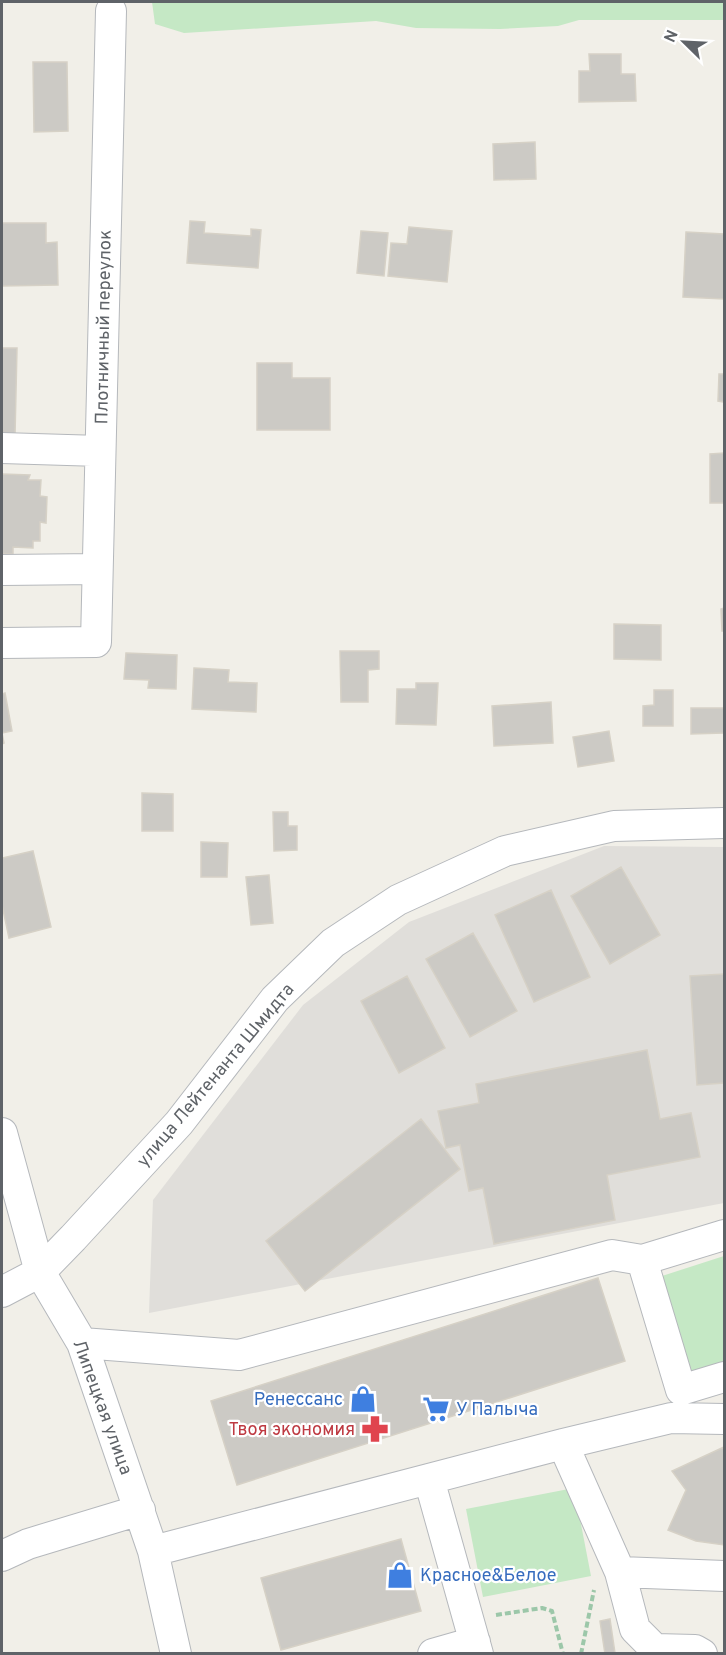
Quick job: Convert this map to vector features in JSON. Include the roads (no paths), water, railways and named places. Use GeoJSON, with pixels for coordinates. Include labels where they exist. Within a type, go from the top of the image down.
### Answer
{"type":"FeatureCollection","features":[{"type":"Feature","properties":{"kind":"street","name":"Плотничный переулок"},"geometry":{"type":"LineString","coordinates":[[2,643],[96,642],[111,11]]}},
{"type":"Feature","properties":{"kind":"street"},"geometry":{"type":"LineString","coordinates":[[2,448],[100,451]]}},
{"type":"Feature","properties":{"kind":"street"},"geometry":{"type":"LineString","coordinates":[[2,570],[98,569]]}},
{"type":"Feature","properties":{"kind":"street","name":"улица Лейтенанта Шмидта"},"geometry":{"type":"LineString","coordinates":[[2,1292],[40,1272],[179,1123],[275,999],[342,937],[398,900],[505,850],[614,825],[724,823]]}},
{"type":"Feature","properties":{"kind":"street","name":"Липецкая улица"},"geometry":{"type":"LineString","coordinates":[[2,1133],[40,1272],[82,1343],[140,1510],[153,1551],[176,1653]]}},
{"type":"Feature","properties":{"kind":"street"},"geometry":{"type":"LineString","coordinates":[[82,1343],[239,1355],[612,1255],[642,1260],[724,1235]]}},
{"type":"Feature","properties":{"kind":"street"},"geometry":{"type":"LineString","coordinates":[[642,1260],[681,1390],[671,1418]]}},
{"type":"Feature","properties":{"kind":"street"},"geometry":{"type":"LineString","coordinates":[[681,1390],[724,1377]]}},
{"type":"Feature","properties":{"kind":"street"},"geometry":{"type":"LineString","coordinates":[[153,1551],[671,1418],[724,1419]]}},
{"type":"Feature","properties":{"kind":"street"},"geometry":{"type":"LineString","coordinates":[[563,1444],[615,1561],[635,1629],[655,1649],[695,1650],[702,1653]]}},
{"type":"Feature","properties":{"kind":"street"},"geometry":{"type":"LineString","coordinates":[[429,1479],[474,1638],[433,1653]]}},
{"type":"Feature","properties":{"kind":"street"},"geometry":{"type":"LineString","coordinates":[[2,1556],[28,1544],[140,1510]]}},
{"type":"Feature","properties":{"kind":"street"},"geometry":{"type":"LineString","coordinates":[[615,1561],[724,1576]]}},
{"type":"Feature","properties":{"kind":"street"},"geometry":{"type":"LineString","coordinates":[[615,1561],[664,1590],[724,1596]]}},
{"type":"Feature","properties":{"kind":"place","name":"Ренессанс"},"geometry":{"type":"Point","coordinates":[363,1399]}},
{"type":"Feature","properties":{"kind":"place","name":"У Палыча"},"geometry":{"type":"Point","coordinates":[436,1409]}},
{"type":"Feature","properties":{"kind":"place","name":"Твоя экономия"},"geometry":{"type":"Point","coordinates":[375,1429]}},
{"type":"Feature","properties":{"kind":"place","name":"Красное&Белое"},"geometry":{"type":"Point","coordinates":[400,1575]}}]}
